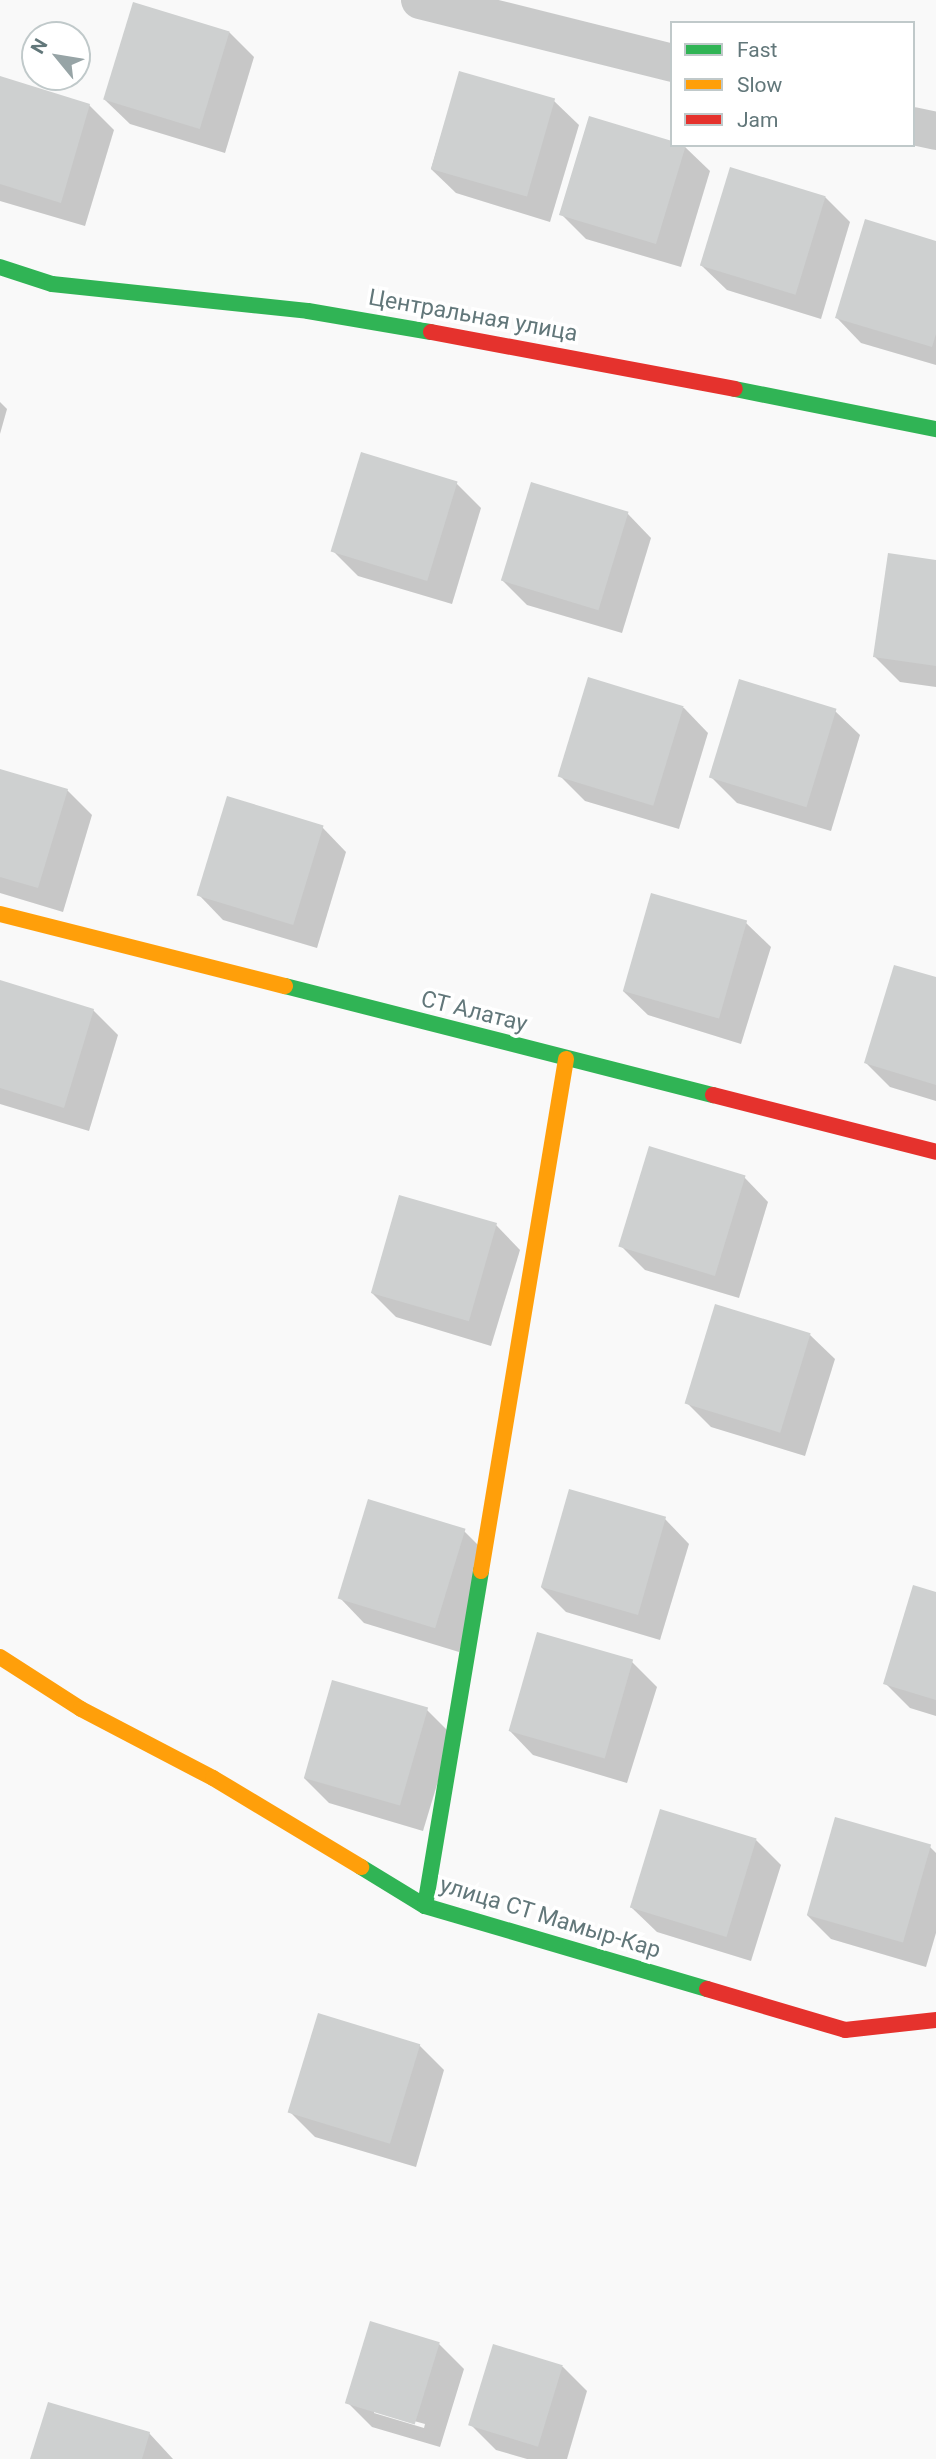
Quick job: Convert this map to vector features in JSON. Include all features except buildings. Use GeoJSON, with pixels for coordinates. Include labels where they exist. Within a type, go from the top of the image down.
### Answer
{"type":"FeatureCollection","features":[{"type":"Feature","properties":{"kind":"street"},"geometry":{"type":"LineString","coordinates":[[420,0],[670,63]]}},
{"type":"Feature","properties":{"kind":"street"},"geometry":{"type":"LineString","coordinates":[[915,126],[936,131]]}},
{"type":"Feature","properties":{"kind":"street","name":"Центральная улица"},"geometry":{"type":"LineString","coordinates":[[0,267],[52,284],[308,311],[587,359],[936,429]]}},
{"type":"Feature","properties":{"kind":"street","name":"СТ Алатау"},"geometry":{"type":"LineString","coordinates":[[0,914],[936,1153]]}},
{"type":"Feature","properties":{"kind":"street"},"geometry":{"type":"LineString","coordinates":[[425,1906],[566,1059]]}},
{"type":"Feature","properties":{"kind":"street","name":"улица СТ Мамыр-Кар"},"geometry":{"type":"LineString","coordinates":[[0,1657],[80,1709],[214,1778],[425,1906],[845,2030],[936,2020]]}},
{"type":"Feature","properties":{"kind":"traffic: fast"},"geometry":{"type":"LineString","coordinates":[[0,267],[52,284],[308,311],[431,332]]}},
{"type":"Feature","properties":{"kind":"traffic: fast"},"geometry":{"type":"LineString","coordinates":[[735,389],[936,429]]}},
{"type":"Feature","properties":{"kind":"traffic: fast"},"geometry":{"type":"LineString","coordinates":[[285,986],[713,1095]]}},
{"type":"Feature","properties":{"kind":"traffic: fast"},"geometry":{"type":"LineString","coordinates":[[425,1906],[481,1571]]}},
{"type":"Feature","properties":{"kind":"traffic: fast"},"geometry":{"type":"LineString","coordinates":[[361,1867],[425,1906],[707,1989]]}},
{"type":"Feature","properties":{"kind":"traffic: slow"},"geometry":{"type":"LineString","coordinates":[[0,914],[285,986]]}},
{"type":"Feature","properties":{"kind":"traffic: slow"},"geometry":{"type":"LineString","coordinates":[[481,1571],[566,1059]]}},
{"type":"Feature","properties":{"kind":"traffic: slow"},"geometry":{"type":"LineString","coordinates":[[0,1657],[81,1709],[213,1778],[361,1867]]}},
{"type":"Feature","properties":{"kind":"traffic: jam"},"geometry":{"type":"LineString","coordinates":[[431,332],[735,389]]}},
{"type":"Feature","properties":{"kind":"traffic: jam"},"geometry":{"type":"LineString","coordinates":[[713,1095],[936,1152]]}},
{"type":"Feature","properties":{"kind":"traffic: jam"},"geometry":{"type":"LineString","coordinates":[[707,1989],[845,2030],[936,2020]]}}]}
